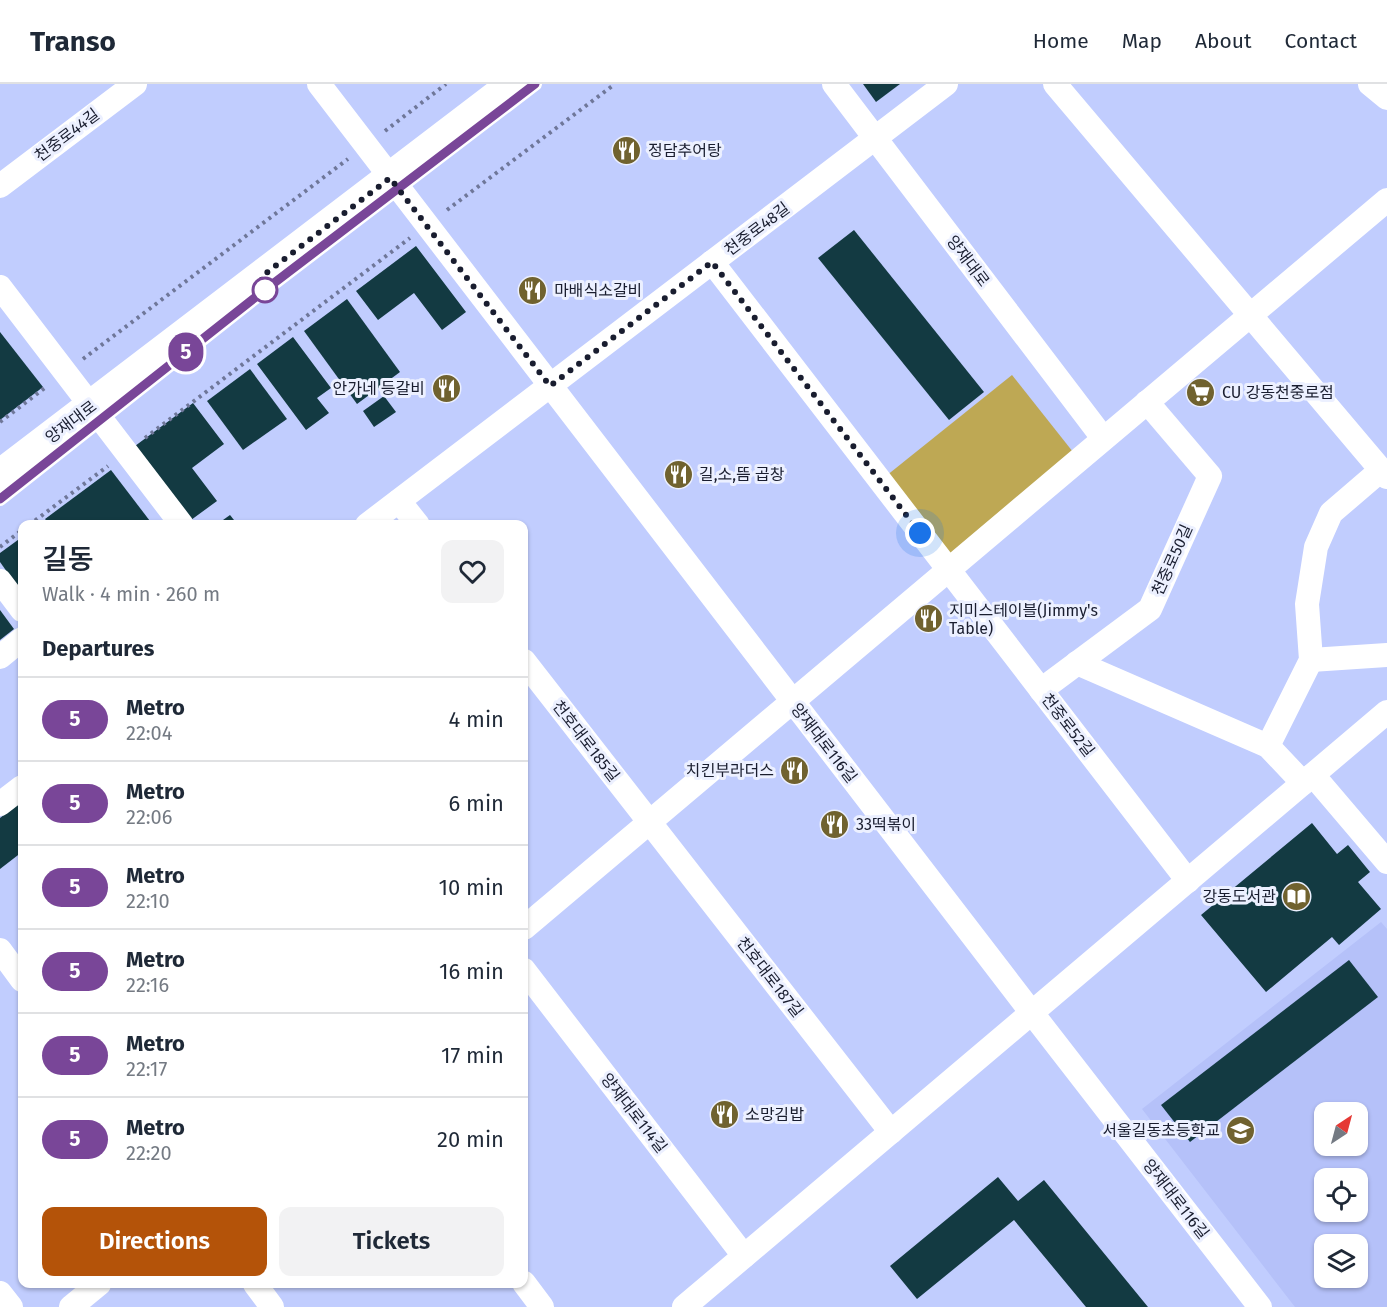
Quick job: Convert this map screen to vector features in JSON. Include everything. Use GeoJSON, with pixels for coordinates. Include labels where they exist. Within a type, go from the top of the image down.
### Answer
{"type":"FeatureCollection","features":[{"type":"Feature","properties":{"kind":"main road","name":"양재대로"},"geometry":{"type":"LineString","coordinates":[[0,476],[514,84]]}},
{"type":"Feature","properties":{"kind":"street","name":"천중로44길"},"geometry":{"type":"LineString","coordinates":[[0,186],[135,84]]}},
{"type":"Feature","properties":{"kind":"street","name":"양재대로116길"},"geometry":{"type":"LineString","coordinates":[[319,84],[1260,1307]]}},
{"type":"Feature","properties":{"kind":"street","name":"양재대로"},"geometry":{"type":"LineString","coordinates":[[834,84],[1103,438]]}},
{"type":"Feature","properties":{"kind":"street","name":"천중로48길"},"geometry":{"type":"LineString","coordinates":[[374,520],[946,84]]}},
{"type":"Feature","properties":{"kind":"street"},"geometry":{"type":"LineString","coordinates":[[1054,84],[1384,473],[1331,513],[1316,547],[1307,604],[1311,660],[1268,746]]}},
{"type":"Feature","properties":{"kind":"street"},"geometry":{"type":"LineString","coordinates":[[1370,84],[1387,98]]}},
{"type":"Feature","properties":{"kind":"street"},"geometry":{"type":"LineString","coordinates":[[528,925],[1387,200]]}},
{"type":"Feature","properties":{"kind":"street"},"geometry":{"type":"LineString","coordinates":[[712,262],[948,569]]}},
{"type":"Feature","properties":{"kind":"street"},"geometry":{"type":"LineString","coordinates":[[0,287],[178,520]]}},
{"type":"Feature","properties":{"kind":"street","name":"천중로50길"},"geometry":{"type":"LineString","coordinates":[[1041,690],[1150,609],[1210,476],[1147,402]]}},
{"type":"Feature","properties":{"kind":"street"},"geometry":{"type":"LineString","coordinates":[[399,501],[414,520]]}},
{"type":"Feature","properties":{"kind":"street","name":"천중로52길"},"geometry":{"type":"LineString","coordinates":[[948,569],[1188,881]]}},
{"type":"Feature","properties":{"kind":"street"},"geometry":{"type":"LineString","coordinates":[[0,581],[18,605]]}},
{"type":"Feature","properties":{"kind":"street"},"geometry":{"type":"LineString","coordinates":[[0,657],[18,642]]}},
{"type":"Feature","properties":{"kind":"street"},"geometry":{"type":"LineString","coordinates":[[1311,660],[1387,655]]}},
{"type":"Feature","properties":{"kind":"street"},"geometry":{"type":"LineString","coordinates":[[1077,663],[1268,746],[1308,779],[1387,861]]}},
{"type":"Feature","properties":{"kind":"street","name":"천호대로185길"},"geometry":{"type":"LineString","coordinates":[[528,666],[648,821]]}},
{"type":"Feature","properties":{"kind":"street"},"geometry":{"type":"LineString","coordinates":[[684,1307],[1387,712]]}},
{"type":"Feature","properties":{"kind":"street"},"geometry":{"type":"LineString","coordinates":[[0,804],[18,790]]}},
{"type":"Feature","properties":{"kind":"street","name":"천호대로187길"},"geometry":{"type":"LineString","coordinates":[[648,821],[891,1132]]}},
{"type":"Feature","properties":{"kind":"street"},"geometry":{"type":"LineString","coordinates":[[0,950],[18,975]]}},
{"type":"Feature","properties":{"kind":"street","name":"양재대로114길"},"geometry":{"type":"LineString","coordinates":[[528,974],[744,1256]]}},
{"type":"Feature","properties":{"kind":"street"},"geometry":{"type":"LineString","coordinates":[[71,1307],[94,1288]]}},
{"type":"Feature","properties":{"kind":"street"},"geometry":{"type":"LineString","coordinates":[[258,1288],[272,1307]]}},
{"type":"Feature","properties":{"kind":"street"},"geometry":{"type":"LineString","coordinates":[[527,1288],[542,1307]]}},
{"type":"Feature","properties":{"kind":"street"},"geometry":{"type":"LineString","coordinates":[[0,1293],[10,1307]]}},
{"type":"Feature","properties":{"kind":"path"},"geometry":{"type":"LineString","coordinates":[[0,422],[446,84]]}},
{"type":"Feature","properties":{"kind":"path"},"geometry":{"type":"LineString","coordinates":[[36,520],[615,84]]}},
{"type":"Feature","properties":{"kind":"path"},"geometry":{"type":"LineString","coordinates":[[0,547],[18,533]]}},
{"type":"Feature","properties":{"kind":"shaded area"},"geometry":{"type":"Polygon","coordinates":[[[1012,375],[1073,452],[950,557],[886,476],[1012,375]]]}},
{"type":"Feature","properties":{"kind":"shaded area","name":"서울길동초등학교"},"geometry":{"type":"Polygon","coordinates":[[[1381,922],[1387,929],[1387,1307],[1295,1307],[1142,1109],[1381,922]]]}},
{"type":"Feature","properties":{"kind":"building"},"geometry":{"type":"Polygon","coordinates":[[[863,84],[900,84],[876,102],[863,84]]]}},
{"type":"Feature","properties":{"kind":"building"},"geometry":{"type":"Polygon","coordinates":[[[854,230],[984,392],[949,420],[818,258],[854,230]]]}},
{"type":"Feature","properties":{"kind":"building"},"geometry":{"type":"Polygon","coordinates":[[[416,246],[466,312],[442,330],[414,293],[378,320],[356,291],[416,246]]]}},
{"type":"Feature","properties":{"kind":"building"},"geometry":{"type":"Polygon","coordinates":[[[347,299],[400,372],[357,404],[304,331],[347,299]]]}},
{"type":"Feature","properties":{"kind":"building"},"geometry":{"type":"Polygon","coordinates":[[[0,332],[43,387],[0,420],[0,332]]]}},
{"type":"Feature","properties":{"kind":"building"},"geometry":{"type":"Polygon","coordinates":[[[293,337],[331,388],[317,398],[329,413],[306,430],[257,364],[293,337]]]}},
{"type":"Feature","properties":{"kind":"building"},"geometry":{"type":"Polygon","coordinates":[[[250,369],[287,419],[243,450],[207,401],[250,369]]]}},
{"type":"Feature","properties":{"kind":"building"},"geometry":{"type":"Polygon","coordinates":[[[384,396],[396,412],[374,427],[363,411],[384,396]]]}},
{"type":"Feature","properties":{"kind":"building"},"geometry":{"type":"Polygon","coordinates":[[[193,403],[224,444],[192,468],[217,501],[191,520],[135,446],[193,403]]]}},
{"type":"Feature","properties":{"kind":"building"},"geometry":{"type":"Polygon","coordinates":[[[111,470],[149,520],[46,520],[111,470]]]}},
{"type":"Feature","properties":{"kind":"building"},"geometry":{"type":"Polygon","coordinates":[[[230,515],[234,520],[223,520],[230,515]]]}},
{"type":"Feature","properties":{"kind":"building"},"geometry":{"type":"Polygon","coordinates":[[[18,540],[18,587],[0,562],[0,553],[18,540]]]}},
{"type":"Feature","properties":{"kind":"building"},"geometry":{"type":"Polygon","coordinates":[[[0,610],[14,629],[0,640],[0,610]]]}},
{"type":"Feature","properties":{"kind":"building"},"geometry":{"type":"Polygon","coordinates":[[[18,804],[18,855],[0,869],[0,818],[18,804]]]}},
{"type":"Feature","properties":{"kind":"building","name":"강동도서관"},"geometry":{"type":"Polygon","coordinates":[[[1312,823],[1337,854],[1348,845],[1370,872],[1358,882],[1381,909],[1339,945],[1332,937],[1266,992],[1201,915],[1312,823]]]}},
{"type":"Feature","properties":{"kind":"building"},"geometry":{"type":"Polygon","coordinates":[[[1349,960],[1378,997],[1190,1142],[1161,1105],[1349,960]]]}},
{"type":"Feature","properties":{"kind":"building"},"geometry":{"type":"Polygon","coordinates":[[[998,1177],[1018,1201],[1044,1180],[1148,1307],[1086,1307],[1014,1220],[917,1299],[890,1266],[998,1177]]]}},
{"type":"Feature","properties":{"kind":"metro line","name":"5"},"geometry":{"type":"LineString","coordinates":[[0,499],[257,296],[535,84]]}},
{"type":"Feature","properties":{"kind":"place","name":"정담추어탕"},"geometry":{"type":"Point","coordinates":[627,150]}},
{"type":"Feature","properties":{"kind":"place","name":"마배식소갈비"},"geometry":{"type":"Point","coordinates":[533,290]}},
{"type":"Feature","properties":{"kind":"place","name":"안가네 등갈비"},"geometry":{"type":"Point","coordinates":[446,388]}},
{"type":"Feature","properties":{"kind":"place","name":"CU 강동천중로점"},"geometry":{"type":"Point","coordinates":[1201,392]}},
{"type":"Feature","properties":{"kind":"place","name":"길,소,뜸 곱창"},"geometry":{"type":"Point","coordinates":[678,474]}},
{"type":"Feature","properties":{"kind":"place","name":"지미스테이블(Jimmy's Table)"},"geometry":{"type":"Point","coordinates":[928,619]}},
{"type":"Feature","properties":{"kind":"place","name":"치킨부라더스"},"geometry":{"type":"Point","coordinates":[795,770]}},
{"type":"Feature","properties":{"kind":"place","name":"33떡볶이"},"geometry":{"type":"Point","coordinates":[835,824]}},
{"type":"Feature","properties":{"kind":"place","name":"강동도서관"},"geometry":{"type":"Point","coordinates":[1297,896]}},
{"type":"Feature","properties":{"kind":"place","name":"소망김밥"},"geometry":{"type":"Point","coordinates":[724,1114]}},
{"type":"Feature","properties":{"kind":"place","name":"서울길동초등학교"},"geometry":{"type":"Point","coordinates":[1241,1130]}},
{"type":"Feature","properties":{"kind":"route"},"geometry":{"type":"LineString","coordinates":[[265,290],[261,277],[390,178],[550,386],[712,262],[920,533]]}}]}
